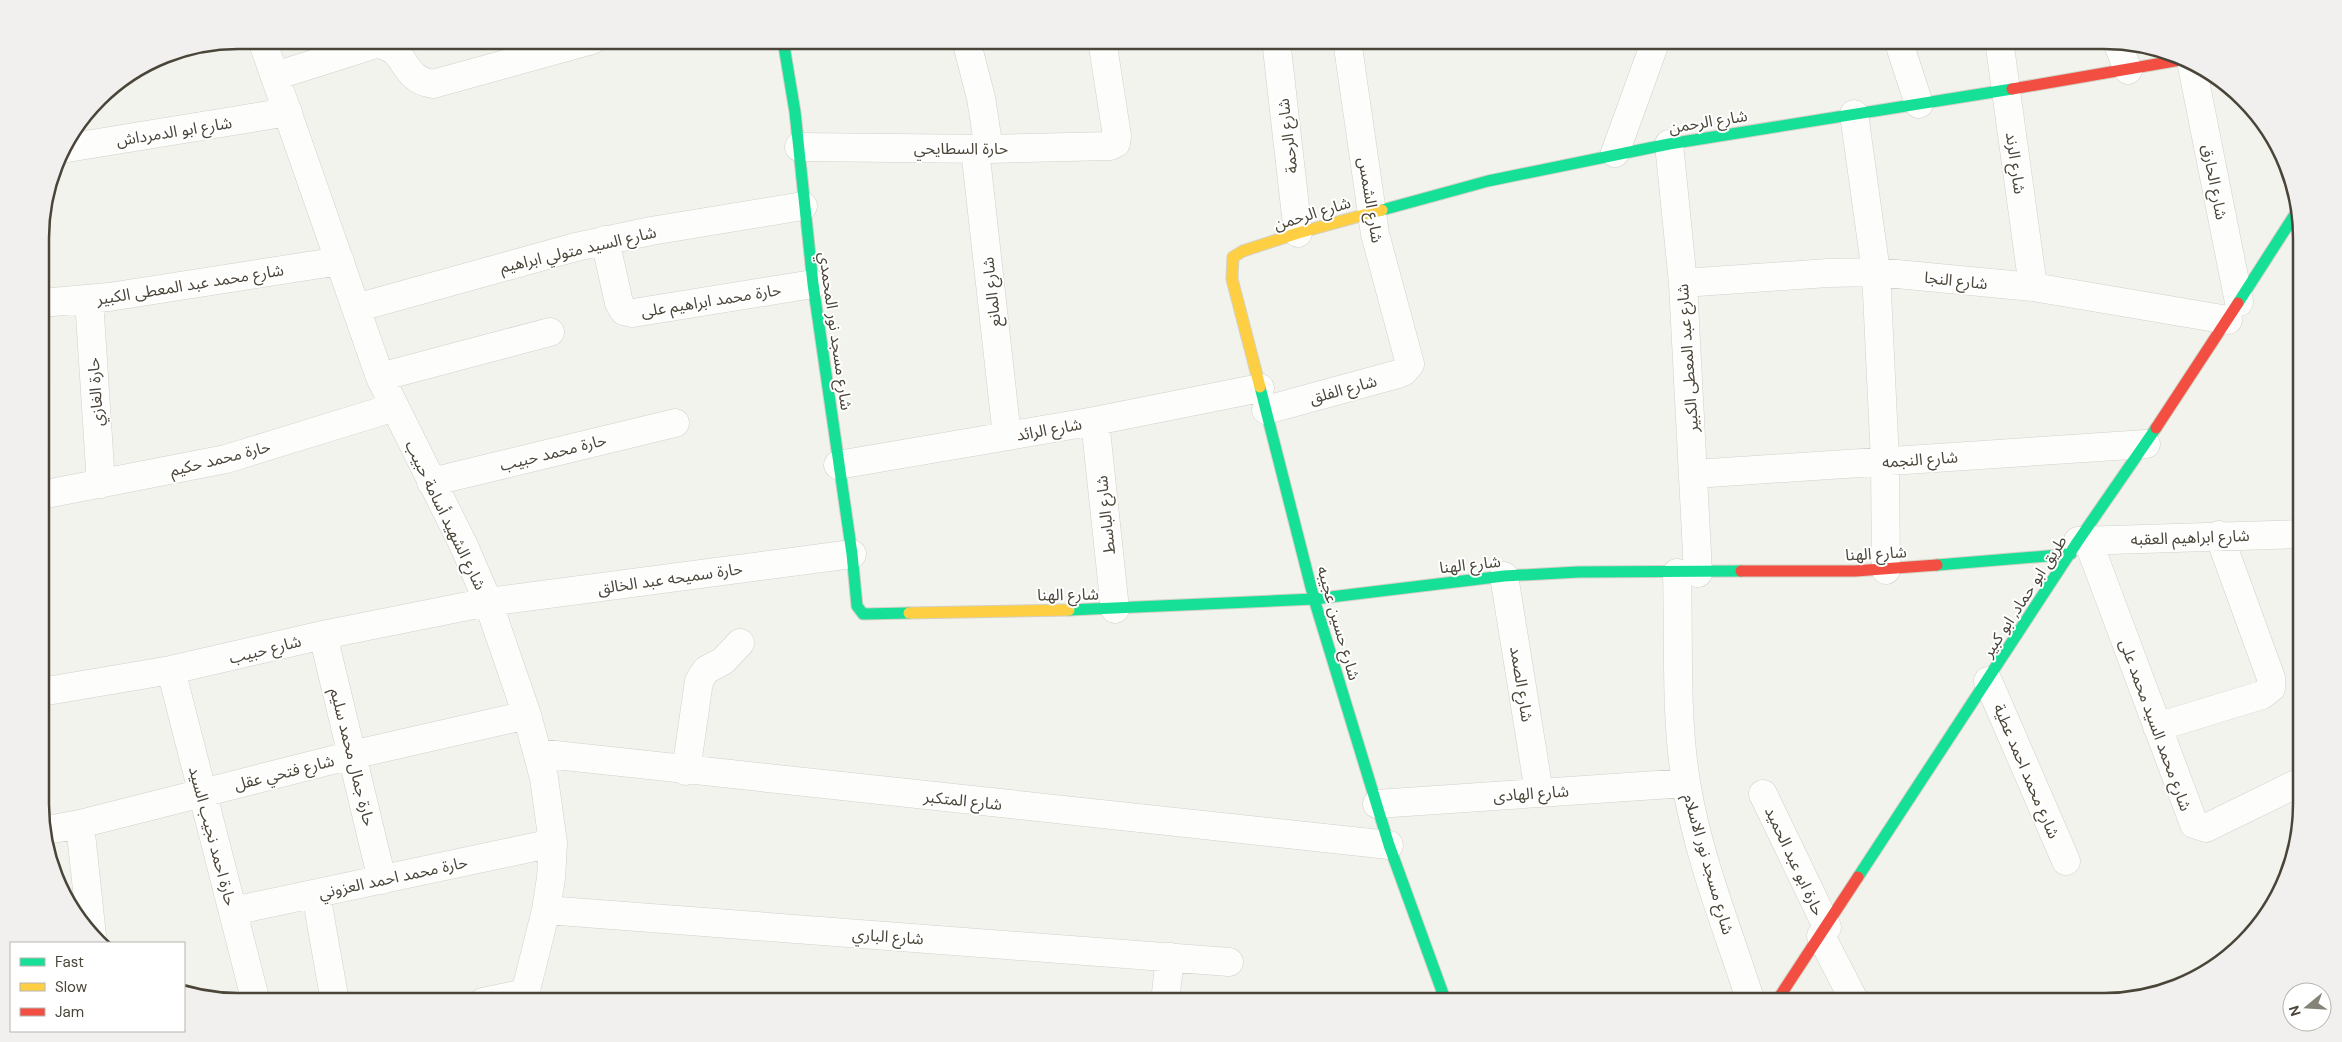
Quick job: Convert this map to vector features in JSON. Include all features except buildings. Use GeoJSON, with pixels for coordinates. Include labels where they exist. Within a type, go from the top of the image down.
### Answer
{"type":"FeatureCollection","features":[{"type":"Feature","properties":{"kind":"street","name":"شارع الشهيد أسامة حبيب"},"geometry":{"type":"LineString","coordinates":[[265,49],[380,377],[464,546],[488,602],[537,754],[551,813],[553,843],[546,910],[525,993]]}},
{"type":"Feature","properties":{"kind":"street"},"geometry":{"type":"LineString","coordinates":[[275,76],[360,49]]}},
{"type":"Feature","properties":{"kind":"street"},"geometry":{"type":"LineString","coordinates":[[394,49],[412,76],[422,82],[433,84],[559,49]]}},
{"type":"Feature","properties":{"kind":"street","name":"شارع مسجد نور المحمدي"},"geometry":{"type":"LineString","coordinates":[[785,49],[791,80],[799,147],[803,206],[813,284],[858,606],[863,614],[873,614]]}},
{"type":"Feature","properties":{"kind":"street","name":"شارع المانع"},"geometry":{"type":"LineString","coordinates":[[968,49],[981,98],[982,149],[1007,436]]}},
{"type":"Feature","properties":{"kind":"street","name":"حارة السطايحي"},"geometry":{"type":"LineString","coordinates":[[799,147],[982,149],[1110,146],[1116,143],[1117,136],[1103,49]]}},
{"type":"Feature","properties":{"kind":"street","name":"شارع الرحمة"},"geometry":{"type":"LineString","coordinates":[[1277,49],[1298,233]]}},
{"type":"Feature","properties":{"kind":"street","name":"شارع الشمس"},"geometry":{"type":"LineString","coordinates":[[1348,49],[1371,212],[1380,256],[1410,358]]}},
{"type":"Feature","properties":{"kind":"street"},"geometry":{"type":"LineString","coordinates":[[1615,153],[1656,49]]}},
{"type":"Feature","properties":{"kind":"street"},"geometry":{"type":"LineString","coordinates":[[1901,49],[1919,104]]}},
{"type":"Feature","properties":{"kind":"street","name":"شارع الرند"},"geometry":{"type":"LineString","coordinates":[[2000,49],[2033,287]]}},
{"type":"Feature","properties":{"kind":"street"},"geometry":{"type":"LineString","coordinates":[[2120,49],[2128,70]]}},
{"type":"Feature","properties":{"kind":"street","name":"شارع الرحمن"},"geometry":{"type":"LineString","coordinates":[[1243,251],[1371,212],[1488,181],[1615,153],[2173,62]]}},
{"type":"Feature","properties":{"kind":"street","name":"شارع الحارق"},"geometry":{"type":"LineString","coordinates":[[2193,71],[2233,311]]}},
{"type":"Feature","properties":{"kind":"street","name":"شارع ابو الدمرداش"},"geometry":{"type":"LineString","coordinates":[[72,147],[288,112]]}},
{"type":"Feature","properties":{"kind":"street"},"geometry":{"type":"LineString","coordinates":[[1854,114],[1876,272],[1885,461],[1886,570]]}},
{"type":"Feature","properties":{"kind":"street","name":"شارع عبد المعطى الكبير"},"geometry":{"type":"LineString","coordinates":[[1669,144],[1682,283],[1694,474],[1688,573]]}},
{"type":"Feature","properties":{"kind":"street","name":"شارع السيد متولي ابراهيم"},"geometry":{"type":"LineString","coordinates":[[356,308],[605,240],[803,206]]}},
{"type":"Feature","properties":{"kind":"street","name":"طريق ابو حماد, ابو كبير"},"geometry":{"type":"LineString","coordinates":[[1782,993],[2079,546],[2292,218]]}},
{"type":"Feature","properties":{"kind":"street","name":"حارة محمد ابراهيم على"},"geometry":{"type":"LineString","coordinates":[[605,240],[619,303],[624,310],[633,313],[813,284]]}},
{"type":"Feature","properties":{"kind":"street","name":"شارع حسين عجيبه"},"geometry":{"type":"LineString","coordinates":[[1243,251],[1233,257],[1230,271],[1314,599],[1389,846],[1443,993]]}},
{"type":"Feature","properties":{"kind":"street","name":"شارع محمد عبد المعطى الكبير"},"geometry":{"type":"LineString","coordinates":[[49,302],[90,299],[340,261]]}},
{"type":"Feature","properties":{"kind":"street","name":"شارع النجا"},"geometry":{"type":"LineString","coordinates":[[1682,283],[1828,273],[1876,272],[2033,287],[2233,311]]}},
{"type":"Feature","properties":{"kind":"street","name":"حارة الغازي"},"geometry":{"type":"LineString","coordinates":[[90,299],[101,484]]}},
{"type":"Feature","properties":{"kind":"street"},"geometry":{"type":"LineString","coordinates":[[380,377],[550,332]]}},
{"type":"Feature","properties":{"kind":"street","name":"شارع الفلق"},"geometry":{"type":"LineString","coordinates":[[1263,399],[1403,372],[1410,364],[1410,358]]}},
{"type":"Feature","properties":{"kind":"street","name":"شارع الرائد"},"geometry":{"type":"LineString","coordinates":[[838,465],[1094,421],[1263,399]]}},
{"type":"Feature","properties":{"kind":"street","name":"حارة محمد حكيم"},"geometry":{"type":"LineString","coordinates":[[49,494],[226,459],[395,407]]}},
{"type":"Feature","properties":{"kind":"street","name":"شارع الباسط"},"geometry":{"type":"LineString","coordinates":[[1094,421],[1115,609]]}},
{"type":"Feature","properties":{"kind":"street","name":"حارة محمد حبيب"},"geometry":{"type":"LineString","coordinates":[[431,482],[675,423]]}},
{"type":"Feature","properties":{"kind":"street","name":"شارع النجمه"},"geometry":{"type":"LineString","coordinates":[[1694,474],[2146,444]]}},
{"type":"Feature","properties":{"kind":"street","name":"شارع ابراهيم العقبه"},"geometry":{"type":"LineString","coordinates":[[2079,546],[2219,535],[2293,534]]}},
{"type":"Feature","properties":{"kind":"street"},"geometry":{"type":"LineString","coordinates":[[2157,726],[2262,694],[2271,688],[2271,678],[2219,535]]}},
{"type":"Feature","properties":{"kind":"street","name":"شارع الهنا"},"geometry":{"type":"LineString","coordinates":[[873,614],[1115,609],[1314,599],[1504,576],[1578,572],[1688,573],[1886,570],[2079,546]]}},
{"type":"Feature","properties":{"kind":"street","name":"شارع محمد السيد محمد على"},"geometry":{"type":"LineString","coordinates":[[2079,546],[2157,726],[2191,818],[2200,828],[2206,828],[2293,785]]}},
{"type":"Feature","properties":{"kind":"street","name":"حارة سميحه عبد الخالق"},"geometry":{"type":"LineString","coordinates":[[488,602],[852,554]]}},
{"type":"Feature","properties":{"kind":"street","name":"شارع مسجد نور الاسلام"},"geometry":{"type":"LineString","coordinates":[[1688,573],[1681,740],[1686,783],[1698,835],[1748,993]]}},
{"type":"Feature","properties":{"kind":"street","name":"شارع الصمد"},"geometry":{"type":"LineString","coordinates":[[1504,576],[1539,792]]}},
{"type":"Feature","properties":{"kind":"street","name":"شارع حبيب"},"geometry":{"type":"LineString","coordinates":[[49,691],[170,670],[323,634],[488,602]]}},
{"type":"Feature","properties":{"kind":"street","name":"حارة جمال محمد سليم"},"geometry":{"type":"LineString","coordinates":[[323,634],[382,880]]}},
{"type":"Feature","properties":{"kind":"street"},"geometry":{"type":"LineString","coordinates":[[686,771],[699,681],[706,670],[723,661],[740,643]]}},
{"type":"Feature","properties":{"kind":"street","name":"حارة احمد نجيب السيد"},"geometry":{"type":"LineString","coordinates":[[170,670],[254,993]]}},
{"type":"Feature","properties":{"kind":"street","name":"شارع محمد احمد عطية"},"geometry":{"type":"LineString","coordinates":[[1988,681],[2066,861]]}},
{"type":"Feature","properties":{"kind":"street","name":"شارع فتحي عقل"},"geometry":{"type":"LineString","coordinates":[[50,830],[80,824],[352,755],[526,715]]}},
{"type":"Feature","properties":{"kind":"street","name":"شارع المتكبر"},"geometry":{"type":"LineString","coordinates":[[537,754],[1389,846]]}},
{"type":"Feature","properties":{"kind":"street","name":"شارع الهادى"},"geometry":{"type":"LineString","coordinates":[[1377,804],[1686,783]]}},
{"type":"Feature","properties":{"kind":"street","name":"حارة ابو عبد الحميد"},"geometry":{"type":"LineString","coordinates":[[1764,794],[1851,993]]}},
{"type":"Feature","properties":{"kind":"street"},"geometry":{"type":"LineString","coordinates":[[80,824],[91,922]]}},
{"type":"Feature","properties":{"kind":"street","name":"حارة محمد احمد العزوني"},"geometry":{"type":"LineString","coordinates":[[233,911],[553,843]]}},
{"type":"Feature","properties":{"kind":"street"},"geometry":{"type":"LineString","coordinates":[[316,894],[333,993]]}},
{"type":"Feature","properties":{"kind":"street","name":"شارع الباري"},"geometry":{"type":"LineString","coordinates":[[546,910],[1229,962]]}},
{"type":"Feature","properties":{"kind":"street"},"geometry":{"type":"LineString","coordinates":[[1166,993],[1170,957]]}},
{"type":"Feature","properties":{"kind":"traffic: fast"},"geometry":{"type":"LineString","coordinates":[[784,49],[795,112],[813,284],[852,554],[857,606],[863,614],[909,613]]}},
{"type":"Feature","properties":{"kind":"traffic: fast"},"geometry":{"type":"LineString","coordinates":[[1382,210],[1488,181],[1669,144],[2012,89]]}},
{"type":"Feature","properties":{"kind":"traffic: fast"},"geometry":{"type":"LineString","coordinates":[[2238,303],[2292,218]]}},
{"type":"Feature","properties":{"kind":"traffic: fast"},"geometry":{"type":"LineString","coordinates":[[1260,387],[1314,599],[1389,845],[1443,993]]}},
{"type":"Feature","properties":{"kind":"traffic: fast"},"geometry":{"type":"LineString","coordinates":[[1858,877],[2078,541],[2156,428]]}},
{"type":"Feature","properties":{"kind":"traffic: fast"},"geometry":{"type":"LineString","coordinates":[[1937,565],[2071,554]]}},
{"type":"Feature","properties":{"kind":"traffic: fast"},"geometry":{"type":"LineString","coordinates":[[1069,610],[1314,599],[1504,576],[1578,572],[1741,571]]}},
{"type":"Feature","properties":{"kind":"traffic: slow"},"geometry":{"type":"LineString","coordinates":[[1260,387],[1232,279],[1233,257],[1243,251],[1298,233],[1382,210]]}},
{"type":"Feature","properties":{"kind":"traffic: slow"},"geometry":{"type":"LineString","coordinates":[[909,613],[1069,610]]}},
{"type":"Feature","properties":{"kind":"traffic: jam"},"geometry":{"type":"LineString","coordinates":[[2012,89],[2172,61]]}},
{"type":"Feature","properties":{"kind":"traffic: jam"},"geometry":{"type":"LineString","coordinates":[[2156,428],[2238,303]]}},
{"type":"Feature","properties":{"kind":"traffic: jam"},"geometry":{"type":"LineString","coordinates":[[1741,571],[1855,571],[1937,565]]}},
{"type":"Feature","properties":{"kind":"traffic: jam"},"geometry":{"type":"LineString","coordinates":[[1782,993],[1858,877]]}}]}
